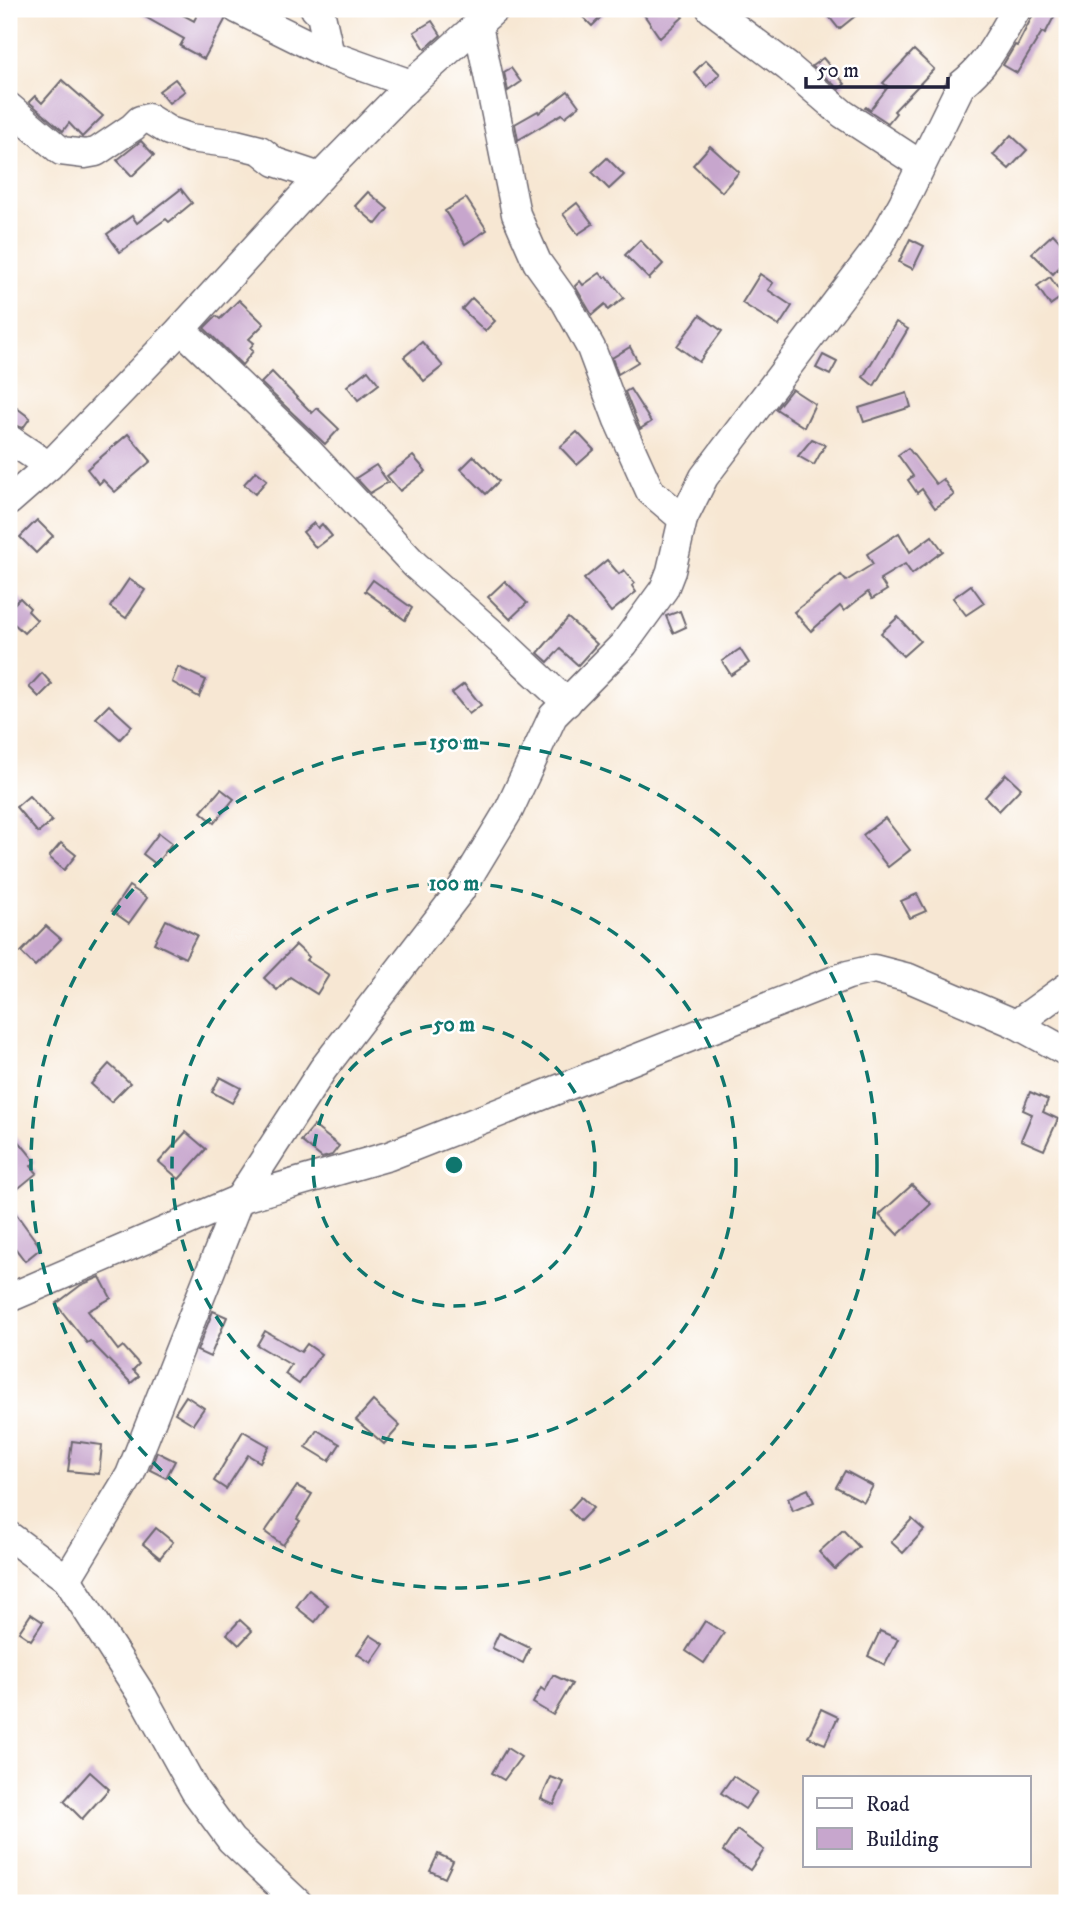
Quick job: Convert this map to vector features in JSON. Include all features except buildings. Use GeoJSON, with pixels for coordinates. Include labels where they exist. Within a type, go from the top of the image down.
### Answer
{"type":"FeatureCollection","features":[{"type":"Feature","properties":{"kind":"street"},"geometry":{"type":"LineString","coordinates":[[237,9],[330,55],[411,84]]}},
{"type":"Feature","properties":{"kind":"street"},"geometry":{"type":"LineString","coordinates":[[315,9],[321,15],[330,55]]}},
{"type":"Feature","properties":{"kind":"street"},"geometry":{"type":"LineString","coordinates":[[711,9],[788,67],[842,114],[921,165]]}},
{"type":"Feature","properties":{"kind":"street"},"geometry":{"type":"LineString","coordinates":[[67,1579],[130,1475],[239,1199],[323,1069],[460,891],[509,810],[553,716],[624,645],[664,589],[675,558],[683,519],[704,477],[879,246],[961,85],[975,74],[997,46],[1017,9]]}},
{"type":"Feature","properties":{"kind":"street"},"geometry":{"type":"LineString","coordinates":[[486,17],[516,214],[537,262],[565,301],[591,348],[618,420],[650,491],[683,519]]}},
{"type":"Feature","properties":{"kind":"street"},"geometry":{"type":"LineString","coordinates":[[9,501],[49,466],[411,84],[486,17]]}},
{"type":"Feature","properties":{"kind":"street"},"geometry":{"type":"LineString","coordinates":[[9,107],[61,151],[96,152],[140,120],[148,118],[169,131],[190,138],[260,150],[275,162],[320,177]]}},
{"type":"Feature","properties":{"kind":"street"},"geometry":{"type":"LineString","coordinates":[[181,329],[308,451],[415,565],[567,703]]}},
{"type":"Feature","properties":{"kind":"street"},"geometry":{"type":"LineString","coordinates":[[9,439],[49,466]]}},
{"type":"Feature","properties":{"kind":"street"},"geometry":{"type":"LineString","coordinates":[[9,1298],[239,1199],[389,1156],[848,975],[874,970],[909,978],[1016,1024],[1067,1052]]}},
{"type":"Feature","properties":{"kind":"street"},"geometry":{"type":"LineString","coordinates":[[1016,1024],[1067,987]]}},
{"type":"Feature","properties":{"kind":"street"},"geometry":{"type":"LineString","coordinates":[[9,1536],[67,1579],[143,1697],[195,1791],[231,1840],[298,1903]]}}]}
